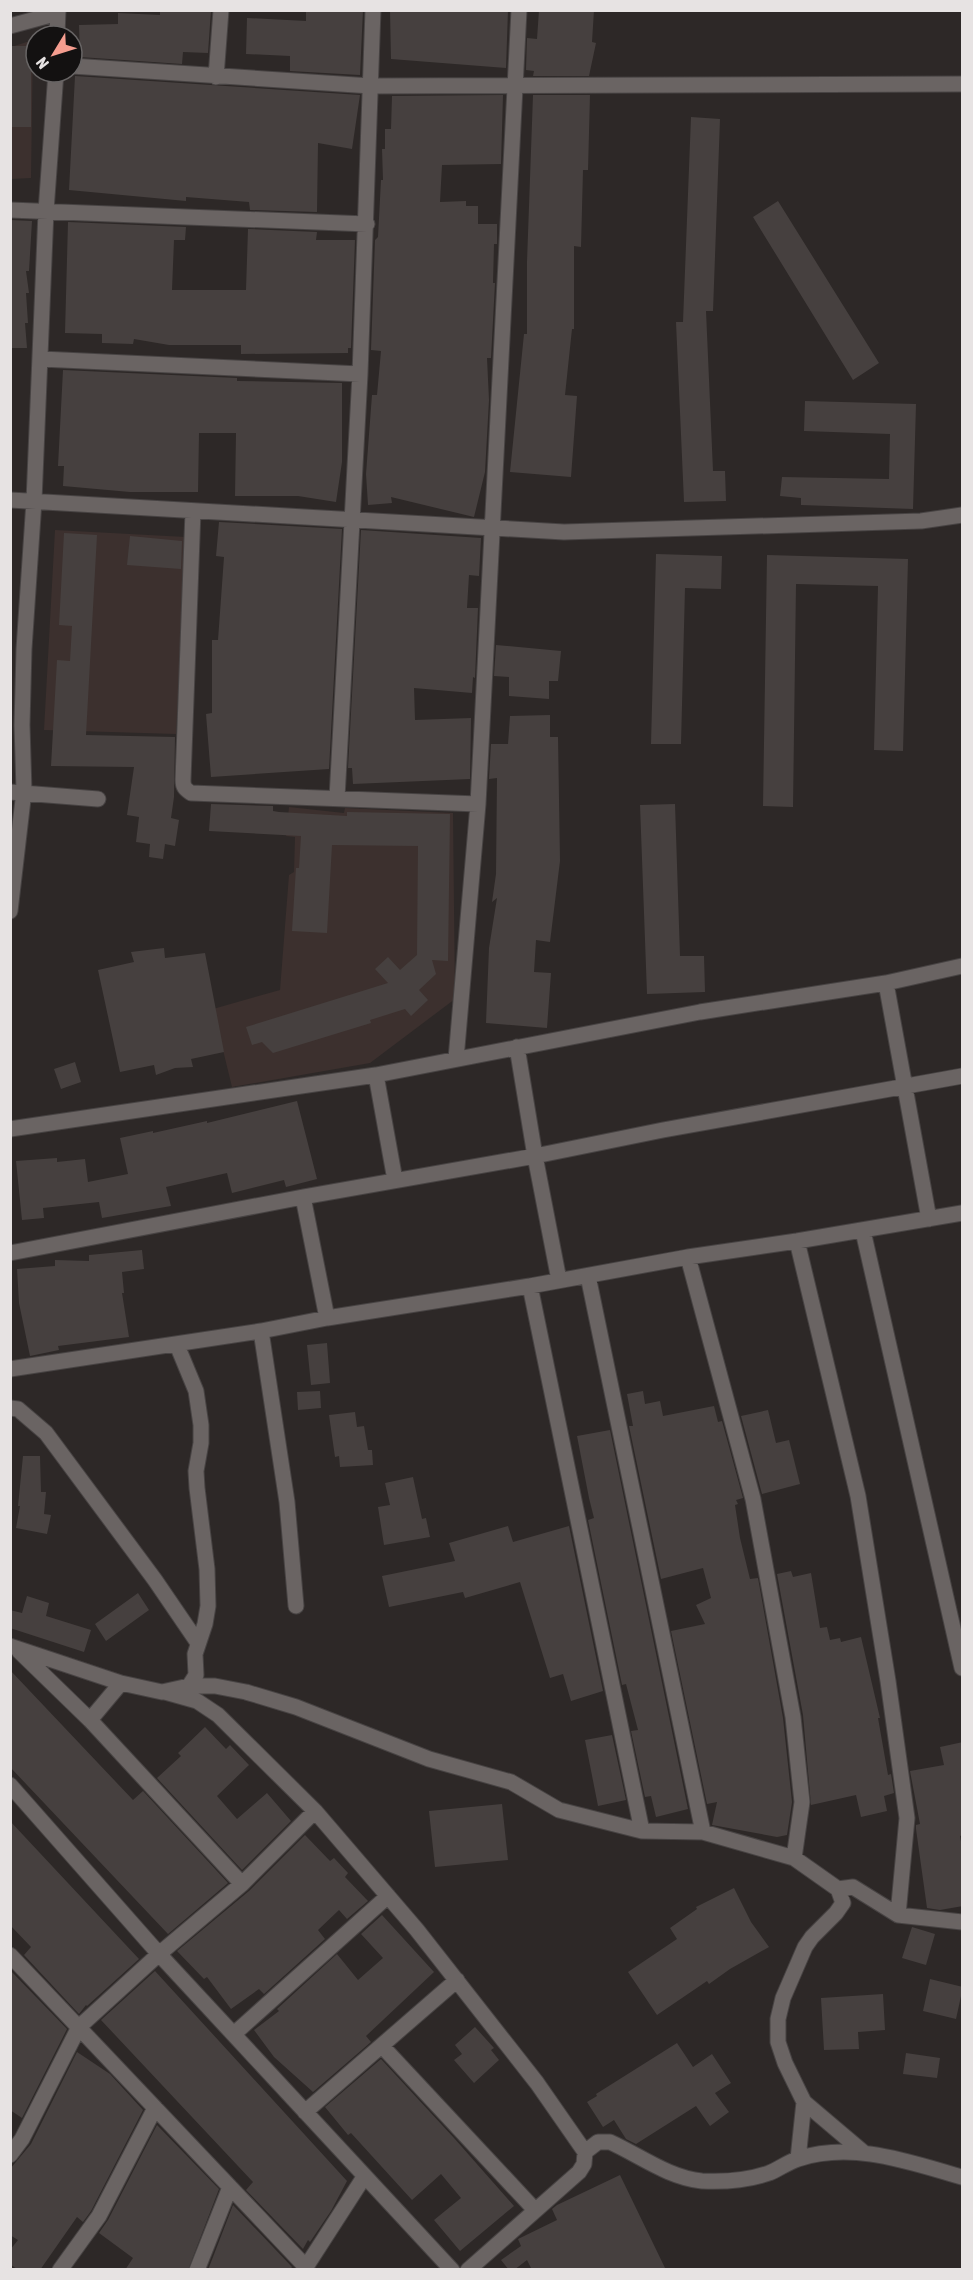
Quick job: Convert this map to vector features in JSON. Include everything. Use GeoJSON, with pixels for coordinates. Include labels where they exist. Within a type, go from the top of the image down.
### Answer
{"type":"FeatureCollection","features":[{"type":"Feature","properties":{"kind":"street"},"geometry":{"type":"LineString","coordinates":[[216,77],[221,10]]}},
{"type":"Feature","properties":{"kind":"street"},"geometry":{"type":"LineString","coordinates":[[337,798],[360,374],[374,10]]}},
{"type":"Feature","properties":{"kind":"street"},"geometry":{"type":"LineString","coordinates":[[456,1059],[478,804],[519,10]]}},
{"type":"Feature","properties":{"kind":"street"},"geometry":{"type":"LineString","coordinates":[[10,26],[58,12]]}},
{"type":"Feature","properties":{"kind":"street"},"geometry":{"type":"LineString","coordinates":[[84,67],[371,86],[963,84]]}},
{"type":"Feature","properties":{"kind":"street"},"geometry":{"type":"LineString","coordinates":[[10,911],[34,501],[46,211],[55,84]]}},
{"type":"Feature","properties":{"kind":"street"},"geometry":{"type":"LineString","coordinates":[[10,210],[367,224]]}},
{"type":"Feature","properties":{"kind":"street"},"geometry":{"type":"LineString","coordinates":[[41,359],[360,374]]}},
{"type":"Feature","properties":{"kind":"street"},"geometry":{"type":"LineString","coordinates":[[10,500],[564,532],[921,521],[963,514]]}},
{"type":"Feature","properties":{"kind":"street"},"geometry":{"type":"LineString","coordinates":[[192,511],[183,786],[191,792],[478,804]]}},
{"type":"Feature","properties":{"kind":"street"},"geometry":{"type":"LineString","coordinates":[[17,791],[98,799]]}},
{"type":"Feature","properties":{"kind":"street"},"geometry":{"type":"LineString","coordinates":[[10,1129],[376,1074],[700,1012],[886,983],[963,966]]}},
{"type":"Feature","properties":{"kind":"street"},"geometry":{"type":"LineString","coordinates":[[886,983],[929,1219]]}},
{"type":"Feature","properties":{"kind":"street"},"geometry":{"type":"LineString","coordinates":[[517,1047],[559,1280]]}},
{"type":"Feature","properties":{"kind":"street"},"geometry":{"type":"LineString","coordinates":[[376,1074],[395,1180]]}},
{"type":"Feature","properties":{"kind":"street"},"geometry":{"type":"LineString","coordinates":[[10,1253],[963,1076]]}},
{"type":"Feature","properties":{"kind":"street"},"geometry":{"type":"LineString","coordinates":[[303,1197],[327,1318]]}},
{"type":"Feature","properties":{"kind":"street"},"geometry":{"type":"LineString","coordinates":[[10,1369],[177,1345],[688,1257],[863,1231],[963,1213]]}},
{"type":"Feature","properties":{"kind":"street"},"geometry":{"type":"LineString","coordinates":[[863,1231],[963,1668]]}},
{"type":"Feature","properties":{"kind":"street"},"geometry":{"type":"LineString","coordinates":[[797,1241],[858,1496],[888,1681],[907,1818],[898,1915]]}},
{"type":"Feature","properties":{"kind":"street"},"geometry":{"type":"LineString","coordinates":[[688,1257],[753,1499],[793,1717],[802,1802],[794,1858]]}},
{"type":"Feature","properties":{"kind":"street"},"geometry":{"type":"LineString","coordinates":[[588,1276],[703,1832]]}},
{"type":"Feature","properties":{"kind":"street"},"geometry":{"type":"LineString","coordinates":[[530,1286],[642,1831]]}},
{"type":"Feature","properties":{"kind":"street"},"geometry":{"type":"LineString","coordinates":[[261,1331],[287,1502],[296,1606]]}},
{"type":"Feature","properties":{"kind":"street"},"geometry":{"type":"LineString","coordinates":[[177,1345],[196,1391],[201,1425],[197,1480],[207,1569],[205,1624],[194,1664],[196,1675],[189,1686]]}},
{"type":"Feature","properties":{"kind":"street"},"geometry":{"type":"LineString","coordinates":[[10,1408],[18,1409],[46,1433],[155,1580],[198,1643]]}},
{"type":"Feature","properties":{"kind":"street"},"geometry":{"type":"LineString","coordinates":[[12,1649],[121,1683],[196,1701],[218,1715],[315,1811],[457,1980],[537,2083],[585,2152],[584,2164],[579,2172],[468,2270]]}},
{"type":"Feature","properties":{"kind":"street"},"geometry":{"type":"LineString","coordinates":[[12,1649],[90,1720],[242,1884]]}},
{"type":"Feature","properties":{"kind":"street"},"geometry":{"type":"LineString","coordinates":[[90,1720],[121,1683]]}},
{"type":"Feature","properties":{"kind":"street"},"geometry":{"type":"LineString","coordinates":[[162,1692],[189,1686],[215,1686],[246,1692],[296,1707],[429,1759],[511,1782],[559,1810],[642,1831],[703,1832],[794,1858],[837,1889],[843,1903],[812,1937],[806,1947],[783,1998],[778,2019],[778,2042],[785,2063],[804,2102],[864,2152]]}},
{"type":"Feature","properties":{"kind":"street"},"geometry":{"type":"LineString","coordinates":[[10,1785],[159,1954],[235,2033],[364,2177],[452,2270]]}},
{"type":"Feature","properties":{"kind":"street"},"geometry":{"type":"LineString","coordinates":[[10,2155],[22,2139],[79,2027],[159,1954],[242,1884],[315,1811]]}},
{"type":"Feature","properties":{"kind":"street"},"geometry":{"type":"LineString","coordinates":[[837,1889],[853,1887],[898,1915],[963,1922]]}},
{"type":"Feature","properties":{"kind":"street"},"geometry":{"type":"LineString","coordinates":[[235,2033],[388,1896]]}},
{"type":"Feature","properties":{"kind":"street"},"geometry":{"type":"LineString","coordinates":[[10,1955],[304,2268],[364,2177]]}},
{"type":"Feature","properties":{"kind":"street"},"geometry":{"type":"LineString","coordinates":[[305,2112],[457,1980]]}},
{"type":"Feature","properties":{"kind":"street"},"geometry":{"type":"LineString","coordinates":[[382,2046],[535,2210]]}},
{"type":"Feature","properties":{"kind":"street"},"geometry":{"type":"LineString","coordinates":[[798,2159],[804,2102]]}},
{"type":"Feature","properties":{"kind":"street"},"geometry":{"type":"LineString","coordinates":[[60,2270],[99,2216],[155,2108]]}},
{"type":"Feature","properties":{"kind":"street"},"geometry":{"type":"LineString","coordinates":[[585,2152],[598,2142],[610,2142],[680,2176],[700,2181],[743,2179],[768,2173],[798,2159],[844,2151],[864,2152],[963,2177]]}},
{"type":"Feature","properties":{"kind":"street"},"geometry":{"type":"LineString","coordinates":[[197,2270],[230,2187]]}},
{"type":"Feature","properties":{"kind":"shaded area"},"geometry":{"type":"Polygon","coordinates":[[[24,43],[24,84],[32,84],[31,178],[11,179],[11,47],[24,43]]]}},
{"type":"Feature","properties":{"kind":"shaded area"},"geometry":{"type":"Polygon","coordinates":[[[55,530],[186,537],[176,734],[44,730],[55,530]]]}},
{"type":"Feature","properties":{"kind":"shaded area"},"geometry":{"type":"Polygon","coordinates":[[[289,807],[344,813],[345,808],[453,813],[455,999],[370,1063],[232,1087],[213,1009],[280,990],[289,875],[294,872],[295,837],[286,836],[289,807]]]}},
{"type":"Feature","properties":{"kind":"building"},"geometry":{"type":"Polygon","coordinates":[[[160,10],[211,10],[208,53],[183,52],[182,64],[84,57],[84,25],[118,24],[118,13],[160,15],[160,10]]]}},
{"type":"Feature","properties":{"kind":"building"},"geometry":{"type":"Polygon","coordinates":[[[306,10],[363,10],[360,75],[290,71],[290,56],[246,54],[247,18],[306,21],[306,10]]]}},
{"type":"Feature","properties":{"kind":"building"},"geometry":{"type":"Polygon","coordinates":[[[390,10],[508,10],[506,68],[391,59],[390,10]]]}},
{"type":"Feature","properties":{"kind":"building"},"geometry":{"type":"Polygon","coordinates":[[[539,10],[594,10],[592,42],[596,43],[589,76],[533,76],[534,71],[526,70],[527,38],[537,39],[539,10]]]}},
{"type":"Feature","properties":{"kind":"building"},"geometry":{"type":"Polygon","coordinates":[[[10,46],[24,46],[24,84],[31,84],[31,127],[10,127],[10,46]]]}},
{"type":"Feature","properties":{"kind":"building"},"geometry":{"type":"Polygon","coordinates":[[[84,77],[360,95],[352,149],[318,143],[317,212],[250,210],[249,202],[186,197],[186,201],[69,190],[75,84],[84,84],[84,77]]]}},
{"type":"Feature","properties":{"kind":"building"},"geometry":{"type":"Polygon","coordinates":[[[503,95],[501,164],[442,165],[440,202],[466,201],[466,206],[478,206],[478,224],[497,224],[497,244],[494,244],[493,283],[495,283],[491,358],[487,358],[489,400],[485,472],[474,517],[391,497],[392,503],[368,505],[366,474],[372,395],[377,395],[381,351],[371,350],[375,240],[378,237],[381,180],[383,180],[382,149],[385,149],[385,129],[391,129],[392,96],[503,95]]]}},
{"type":"Feature","properties":{"kind":"building"},"geometry":{"type":"Polygon","coordinates":[[[533,95],[590,95],[588,170],[583,170],[581,247],[574,246],[574,329],[572,329],[565,395],[577,396],[571,477],[510,472],[524,334],[527,334],[527,262],[533,95]]]}},
{"type":"Feature","properties":{"kind":"building"},"geometry":{"type":"Polygon","coordinates":[[[691,117],[720,119],[713,311],[706,311],[713,471],[725,471],[726,501],[684,502],[676,322],[683,322],[691,117]]]}},
{"type":"Feature","properties":{"kind":"building"},"geometry":{"type":"Polygon","coordinates":[[[778,201],[879,363],[853,380],[753,217],[778,201]]]}},
{"type":"Feature","properties":{"kind":"building"},"geometry":{"type":"Polygon","coordinates":[[[10,220],[32,221],[29,271],[26,271],[29,293],[26,293],[27,348],[10,348],[10,220]]]}},
{"type":"Feature","properties":{"kind":"building"},"geometry":{"type":"Polygon","coordinates":[[[68,222],[186,227],[185,240],[174,240],[172,290],[246,290],[248,229],[317,232],[316,240],[355,240],[351,348],[348,348],[348,353],[241,354],[241,345],[169,345],[134,339],[133,344],[102,343],[102,334],[65,333],[68,222]]]}},
{"type":"Feature","properties":{"kind":"building"},"geometry":{"type":"Polygon","coordinates":[[[63,370],[237,378],[237,381],[342,383],[342,462],[336,502],[298,496],[235,496],[236,433],[199,433],[198,492],[130,492],[63,486],[64,466],[58,466],[63,370]]]}},
{"type":"Feature","properties":{"kind":"building"},"geometry":{"type":"Polygon","coordinates":[[[805,401],[916,404],[913,509],[801,505],[801,498],[780,496],[782,477],[889,479],[890,434],[804,431],[805,401]]]}},
{"type":"Feature","properties":{"kind":"building"},"geometry":{"type":"Polygon","coordinates":[[[219,522],[342,529],[329,769],[211,777],[206,714],[212,713],[212,640],[218,640],[224,557],[216,556],[219,522]]]}},
{"type":"Feature","properties":{"kind":"building"},"geometry":{"type":"Polygon","coordinates":[[[361,530],[481,538],[479,576],[469,575],[467,608],[478,608],[475,678],[473,677],[472,693],[414,688],[415,720],[471,718],[470,779],[353,784],[352,768],[348,768],[361,530]]]}},
{"type":"Feature","properties":{"kind":"building"},"geometry":{"type":"Polygon","coordinates":[[[64,533],[97,535],[86,735],[175,737],[174,797],[171,818],[179,820],[175,846],[165,844],[163,859],[149,857],[150,844],[136,842],[139,817],[127,815],[134,767],[51,766],[57,660],[70,661],[72,626],[59,625],[64,533]]]}},
{"type":"Feature","properties":{"kind":"building"},"geometry":{"type":"Polygon","coordinates":[[[130,536],[182,541],[181,569],[127,565],[130,536]]]}},
{"type":"Feature","properties":{"kind":"building"},"geometry":{"type":"Polygon","coordinates":[[[656,554],[722,556],[721,589],[685,588],[681,744],[651,744],[656,554]]]}},
{"type":"Feature","properties":{"kind":"building"},"geometry":{"type":"Polygon","coordinates":[[[767,555],[908,559],[903,751],[874,750],[878,586],[796,584],[793,807],[763,806],[767,555]]]}},
{"type":"Feature","properties":{"kind":"building"},"geometry":{"type":"Polygon","coordinates":[[[496,645],[561,651],[558,681],[549,681],[549,699],[509,696],[509,677],[494,676],[496,645]]]}},
{"type":"Feature","properties":{"kind":"building"},"geometry":{"type":"Polygon","coordinates":[[[550,715],[550,737],[558,737],[560,861],[550,942],[536,940],[534,972],[551,973],[547,1028],[486,1023],[489,948],[497,898],[492,902],[496,874],[497,778],[489,779],[491,744],[508,744],[510,716],[550,715]]]}},
{"type":"Feature","properties":{"kind":"building"},"geometry":{"type":"Polygon","coordinates":[[[211,804],[273,806],[273,811],[279,812],[347,816],[347,812],[450,814],[448,961],[432,960],[436,974],[419,990],[428,1000],[411,1016],[405,1009],[370,1020],[371,1023],[273,1053],[262,1042],[252,1045],[246,1027],[388,983],[375,969],[388,957],[400,970],[417,955],[418,846],[332,845],[327,933],[292,931],[296,868],[299,868],[301,836],[209,831],[211,804]]]}},
{"type":"Feature","properties":{"kind":"building"},"geometry":{"type":"Polygon","coordinates":[[[675,804],[680,956],[704,956],[705,992],[647,994],[640,805],[675,804]]]}},
{"type":"Feature","properties":{"kind":"building"},"geometry":{"type":"Polygon","coordinates":[[[164,948],[165,958],[205,953],[224,1052],[191,1059],[193,1067],[175,1068],[156,1075],[154,1065],[120,1072],[98,970],[134,962],[131,952],[164,948]]]}},
{"type":"Feature","properties":{"kind":"building"},"geometry":{"type":"Polygon","coordinates":[[[75,1062],[81,1082],[61,1089],[54,1069],[75,1062]]]}},
{"type":"Feature","properties":{"kind":"building"},"geometry":{"type":"Polygon","coordinates":[[[297,1101],[317,1179],[286,1187],[284,1180],[232,1193],[227,1173],[166,1187],[171,1206],[102,1218],[99,1202],[43,1208],[44,1218],[22,1220],[16,1161],[57,1158],[57,1162],[85,1159],[88,1182],[128,1174],[120,1138],[207,1121],[207,1123],[297,1101]]]}},
{"type":"Feature","properties":{"kind":"building"},"geometry":{"type":"Polygon","coordinates":[[[142,1250],[144,1269],[122,1272],[124,1293],[122,1293],[129,1337],[58,1346],[59,1350],[30,1356],[19,1303],[17,1269],[55,1266],[55,1260],[89,1261],[89,1255],[142,1250]]]}},
{"type":"Feature","properties":{"kind":"building"},"geometry":{"type":"Polygon","coordinates":[[[327,1343],[330,1383],[311,1385],[307,1345],[327,1343]]]}},
{"type":"Feature","properties":{"kind":"building"},"geometry":{"type":"Polygon","coordinates":[[[320,1391],[321,1408],[298,1410],[297,1392],[320,1391]]]}},
{"type":"Feature","properties":{"kind":"building"},"geometry":{"type":"Polygon","coordinates":[[[643,1391],[645,1404],[660,1401],[663,1416],[714,1406],[718,1422],[722,1421],[743,1498],[736,1500],[738,1504],[735,1505],[740,1538],[750,1579],[758,1578],[783,1718],[792,1802],[787,1835],[777,1837],[712,1825],[717,1802],[707,1804],[671,1631],[705,1624],[696,1605],[711,1598],[703,1568],[661,1579],[629,1426],[633,1426],[627,1394],[643,1391]]]}},
{"type":"Feature","properties":{"kind":"building"},"geometry":{"type":"Polygon","coordinates":[[[768,1410],[776,1443],[789,1440],[800,1484],[762,1494],[741,1416],[768,1410]]]}},
{"type":"Feature","properties":{"kind":"building"},"geometry":{"type":"Polygon","coordinates":[[[355,1412],[357,1427],[364,1426],[368,1450],[372,1450],[373,1465],[340,1467],[339,1456],[335,1457],[329,1415],[355,1412]]]}},
{"type":"Feature","properties":{"kind":"building"},"geometry":{"type":"Polygon","coordinates":[[[610,1430],[688,1809],[656,1817],[651,1796],[645,1797],[631,1731],[638,1730],[626,1684],[622,1685],[588,1520],[594,1518],[577,1436],[610,1430]]]}},
{"type":"Feature","properties":{"kind":"building"},"geometry":{"type":"Polygon","coordinates":[[[23,1456],[40,1456],[41,1492],[46,1492],[44,1514],[51,1515],[47,1534],[16,1528],[20,1506],[18,1506],[23,1456]]]}},
{"type":"Feature","properties":{"kind":"building"},"geometry":{"type":"Polygon","coordinates":[[[413,1477],[422,1519],[426,1518],[430,1537],[384,1545],[378,1507],[390,1505],[385,1483],[413,1477]]]}},
{"type":"Feature","properties":{"kind":"building"},"geometry":{"type":"Polygon","coordinates":[[[508,1526],[513,1542],[569,1526],[603,1691],[571,1701],[563,1674],[550,1678],[520,1582],[465,1598],[463,1592],[389,1607],[382,1576],[455,1561],[449,1543],[508,1526]]]}},
{"type":"Feature","properties":{"kind":"building"},"geometry":{"type":"Polygon","coordinates":[[[791,1571],[793,1577],[811,1573],[820,1628],[827,1627],[830,1640],[840,1638],[841,1642],[861,1637],[880,1718],[878,1718],[888,1775],[891,1774],[894,1793],[884,1796],[887,1811],[861,1817],[856,1795],[811,1805],[803,1715],[777,1574],[791,1571]]]}},
{"type":"Feature","properties":{"kind":"building"},"geometry":{"type":"Polygon","coordinates":[[[138,1593],[149,1610],[106,1641],[95,1624],[138,1593]]]}},
{"type":"Feature","properties":{"kind":"building"},"geometry":{"type":"Polygon","coordinates":[[[27,1596],[49,1603],[46,1616],[91,1630],[84,1652],[10,1628],[10,1610],[22,1613],[27,1596]]]}},
{"type":"Feature","properties":{"kind":"building"},"geometry":{"type":"Polygon","coordinates":[[[10,1670],[133,1800],[143,1791],[228,1883],[168,1934],[10,1767],[10,1670]]]}},
{"type":"Feature","properties":{"kind":"building"},"geometry":{"type":"Polygon","coordinates":[[[205,1727],[226,1749],[230,1745],[249,1765],[217,1796],[237,1819],[267,1793],[291,1821],[242,1870],[157,1778],[181,1756],[178,1753],[205,1727]]]}},
{"type":"Feature","properties":{"kind":"building"},"geometry":{"type":"Polygon","coordinates":[[[612,1735],[626,1800],[598,1806],[585,1740],[612,1735]]]}},
{"type":"Feature","properties":{"kind":"building"},"geometry":{"type":"Polygon","coordinates":[[[963,1742],[963,1835],[960,1836],[963,1853],[963,1906],[940,1910],[927,1908],[916,1829],[916,1825],[920,1824],[910,1771],[944,1765],[940,1747],[963,1742]]]}},
{"type":"Feature","properties":{"kind":"building"},"geometry":{"type":"Polygon","coordinates":[[[502,1804],[508,1860],[435,1867],[429,1811],[502,1804]]]}},
{"type":"Feature","properties":{"kind":"building"},"geometry":{"type":"Polygon","coordinates":[[[10,1821],[139,1959],[86,2005],[79,2014],[24,1955],[31,1947],[10,1925],[10,1821]]]}},
{"type":"Feature","properties":{"kind":"building"},"geometry":{"type":"Polygon","coordinates":[[[305,1835],[330,1861],[334,1858],[348,1873],[345,1877],[368,1901],[347,1919],[339,1910],[318,1930],[325,1939],[264,1994],[259,1989],[231,2009],[207,1977],[204,1979],[177,1951],[249,1891],[305,1835]]]}},
{"type":"Feature","properties":{"kind":"building"},"geometry":{"type":"Polygon","coordinates":[[[734,1888],[751,1922],[769,1947],[709,1984],[707,1981],[657,2015],[628,1972],[677,1939],[670,1928],[697,1909],[696,1907],[734,1888]]]}},
{"type":"Feature","properties":{"kind":"building"},"geometry":{"type":"Polygon","coordinates":[[[382,1915],[434,1972],[366,2036],[371,2042],[313,2092],[274,2057],[254,2030],[279,2011],[277,2009],[337,1954],[358,1980],[383,1958],[361,1934],[382,1915]]]}},
{"type":"Feature","properties":{"kind":"building"},"geometry":{"type":"Polygon","coordinates":[[[912,1927],[935,1934],[926,1965],[902,1958],[912,1927]]]}},
{"type":"Feature","properties":{"kind":"building"},"geometry":{"type":"Polygon","coordinates":[[[10,1970],[67,2029],[22,2118],[10,2110],[10,1970]]]}},
{"type":"Feature","properties":{"kind":"building"},"geometry":{"type":"Polygon","coordinates":[[[155,1971],[347,2181],[331,2211],[303,2249],[246,2190],[253,2182],[101,2020],[155,1971]]]}},
{"type":"Feature","properties":{"kind":"building"},"geometry":{"type":"Polygon","coordinates":[[[930,1979],[963,1987],[956,2019],[923,2011],[930,1979]]]}},
{"type":"Feature","properties":{"kind":"building"},"geometry":{"type":"Polygon","coordinates":[[[883,1994],[885,2030],[858,2032],[859,2049],[824,2050],[821,1998],[883,1994]]]}},
{"type":"Feature","properties":{"kind":"building"},"geometry":{"type":"Polygon","coordinates":[[[475,2027],[494,2048],[491,2050],[499,2060],[474,2083],[454,2060],[462,2054],[455,2045],[475,2027]]]}},
{"type":"Feature","properties":{"kind":"building"},"geometry":{"type":"Polygon","coordinates":[[[677,2043],[693,2067],[712,2054],[731,2083],[715,2093],[729,2112],[710,2126],[696,2106],[636,2144],[626,2139],[614,2120],[603,2127],[587,2102],[677,2043]]]}},
{"type":"Feature","properties":{"kind":"building"},"geometry":{"type":"Polygon","coordinates":[[[77,2052],[110,2074],[143,2110],[91,2211],[83,2222],[77,2217],[40,2270],[18,2270],[10,2264],[10,2250],[18,2240],[10,2235],[10,2169],[31,2144],[77,2052]]]}},
{"type":"Feature","properties":{"kind":"building"},"geometry":{"type":"Polygon","coordinates":[[[906,2053],[940,2058],[937,2078],[903,2074],[906,2053]]]}},
{"type":"Feature","properties":{"kind":"building"},"geometry":{"type":"Polygon","coordinates":[[[381,2059],[514,2206],[460,2251],[434,2220],[461,2198],[441,2174],[412,2200],[351,2133],[348,2135],[325,2107],[381,2059]]]}},
{"type":"Feature","properties":{"kind":"building"},"geometry":{"type":"Polygon","coordinates":[[[157,2125],[219,2189],[188,2270],[125,2270],[133,2258],[99,2233],[157,2125]]]}},
{"type":"Feature","properties":{"kind":"building"},"geometry":{"type":"Polygon","coordinates":[[[620,2175],[666,2270],[532,2270],[527,2260],[514,2270],[509,2270],[501,2260],[521,2246],[518,2239],[557,2220],[552,2209],[557,2205],[620,2175]]]}},
{"type":"Feature","properties":{"kind":"building"},"geometry":{"type":"Polygon","coordinates":[[[233,2205],[292,2267],[290,2270],[208,2270],[233,2205]]]}}]}
